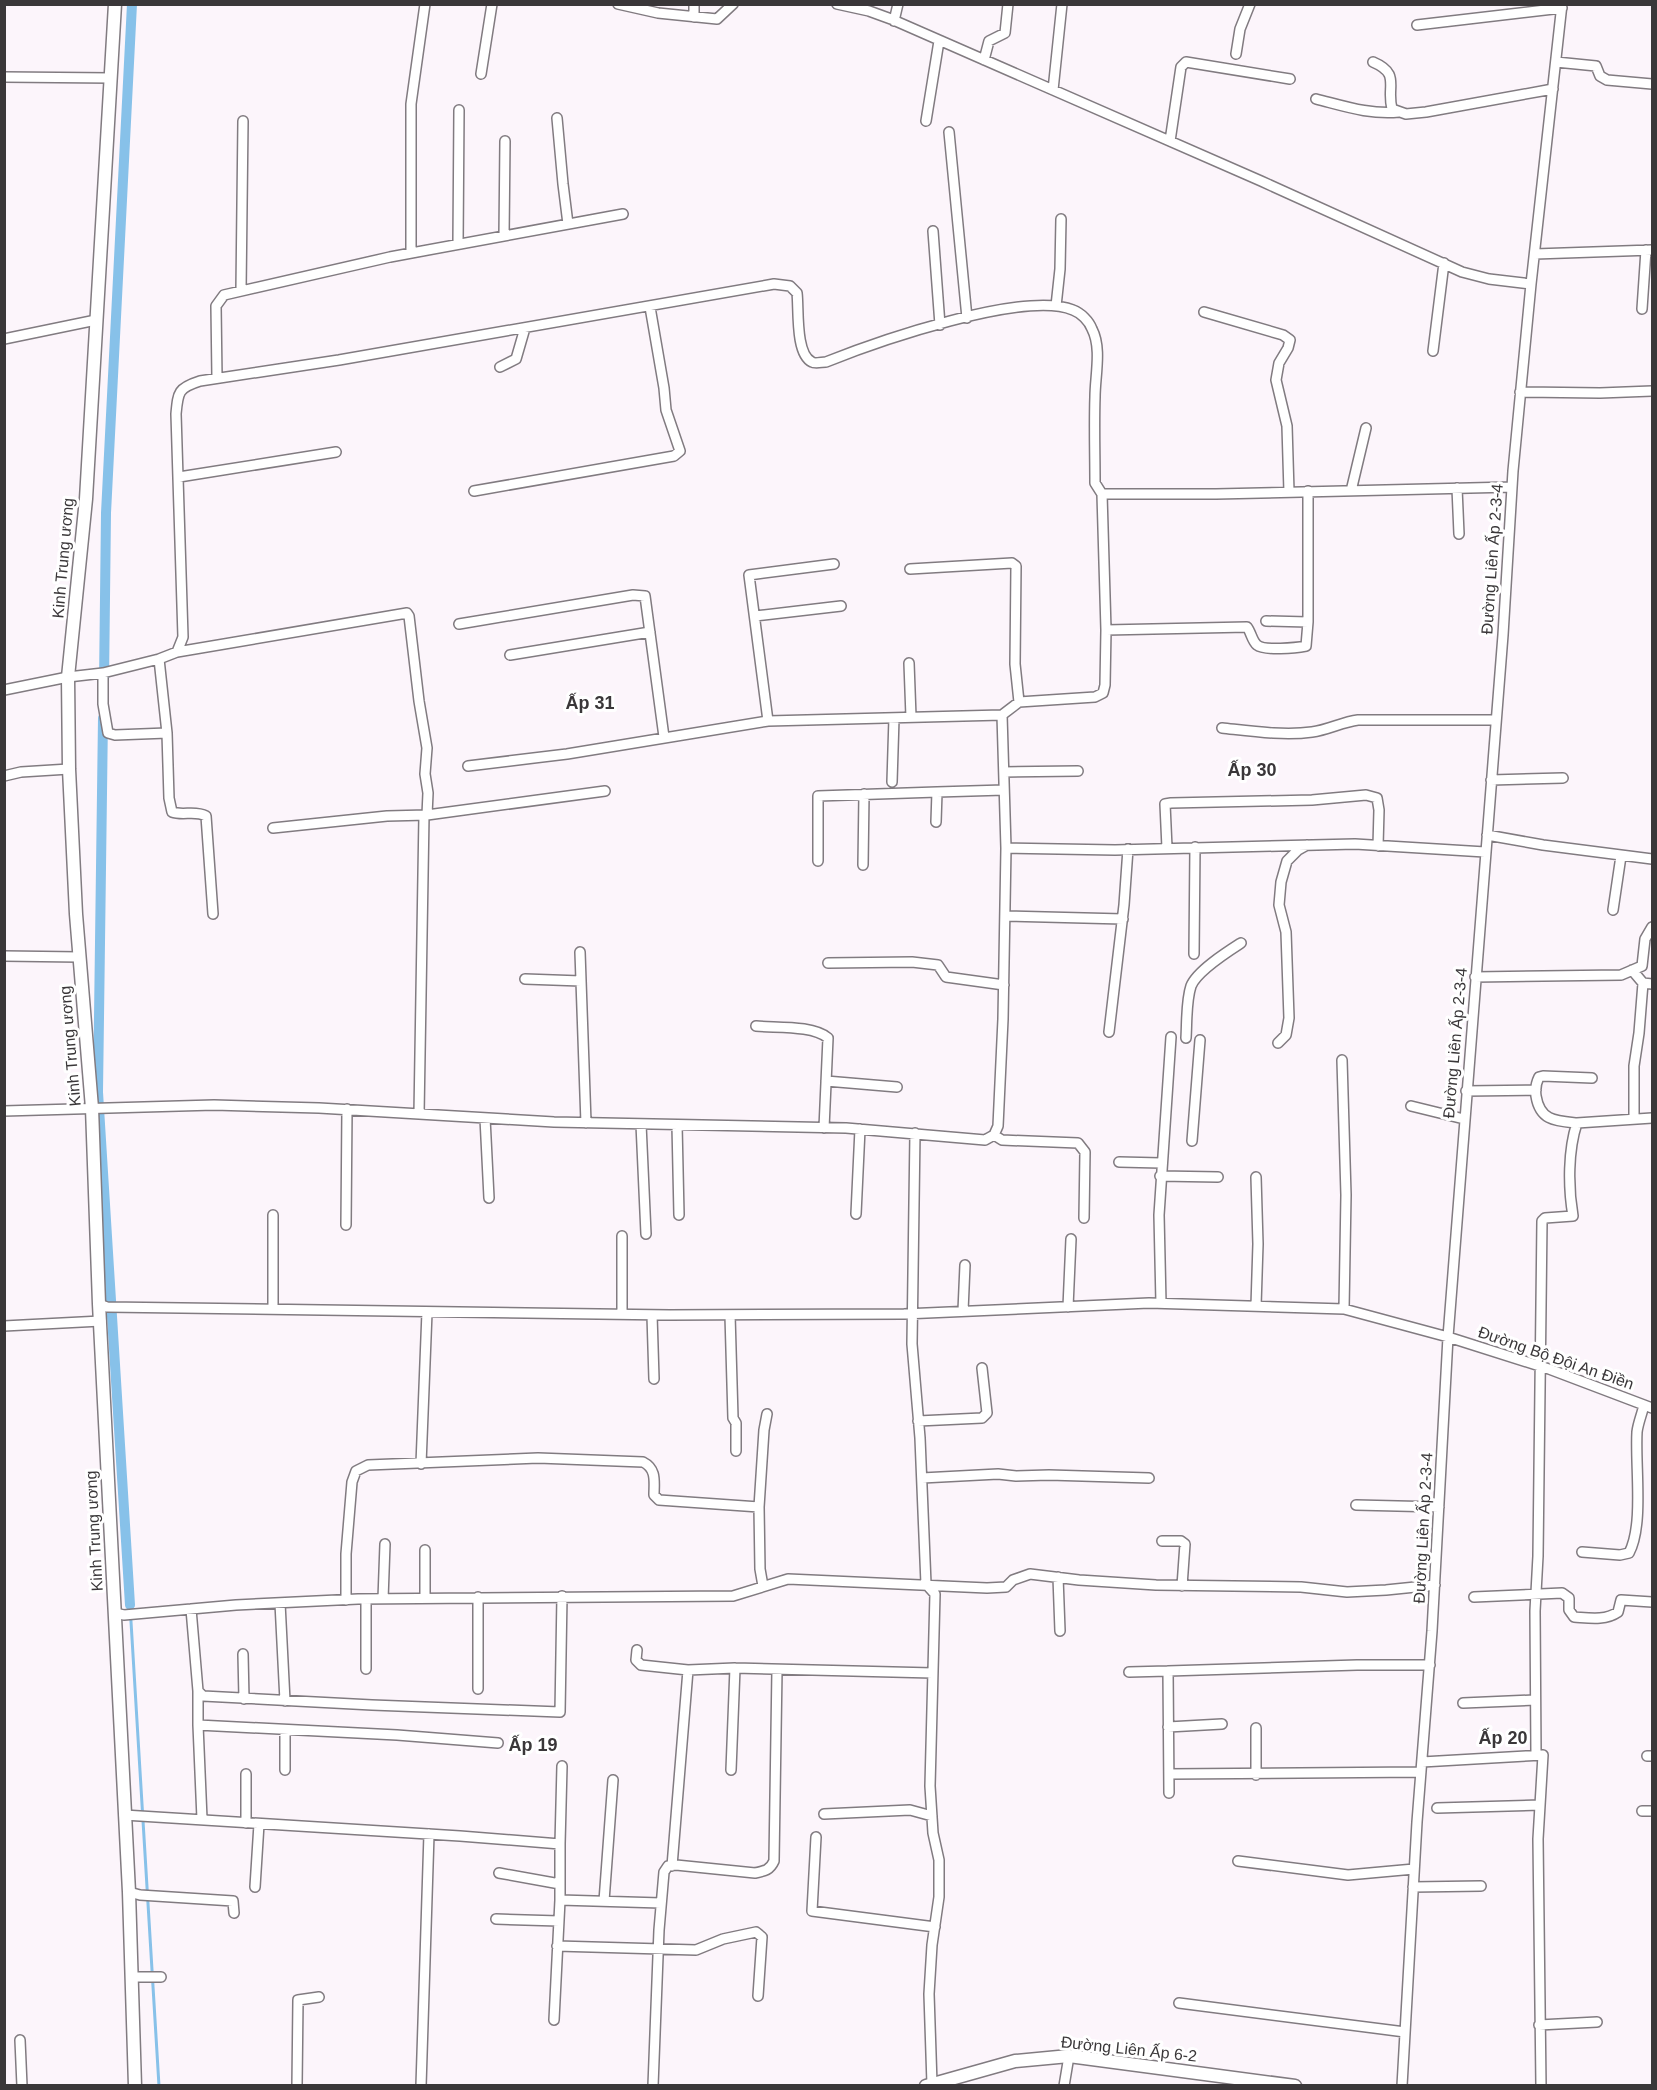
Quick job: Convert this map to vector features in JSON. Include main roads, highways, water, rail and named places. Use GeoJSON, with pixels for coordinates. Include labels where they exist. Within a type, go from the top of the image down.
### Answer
{"type":"FeatureCollection","features":[{"type":"Feature","properties":{"kind":"waterway"},"geometry":{"type":"LineString","coordinates":[[104,682],[106,513],[132,4]]}},
{"type":"Feature","properties":{"kind":"waterway"},"geometry":{"type":"LineString","coordinates":[[103,718],[98,1092],[130,1605]]}},
{"type":"Feature","properties":{"kind":"waterway"},"geometry":{"type":"LineString","coordinates":[[130,1605],[159,2086]]}},
{"type":"Feature","properties":{"kind":"district","name":"Ấp 31"},"geometry":{"type":"Point","coordinates":[590,703]}},
{"type":"Feature","properties":{"kind":"district","name":"Ấp 30"},"geometry":{"type":"Point","coordinates":[1252,770]}},
{"type":"Feature","properties":{"kind":"district","name":"Ấp 20"},"geometry":{"type":"Point","coordinates":[1503,1738]}},
{"type":"Feature","properties":{"kind":"district","name":"Ấp 19"},"geometry":{"type":"Point","coordinates":[533,1745]}}]}
